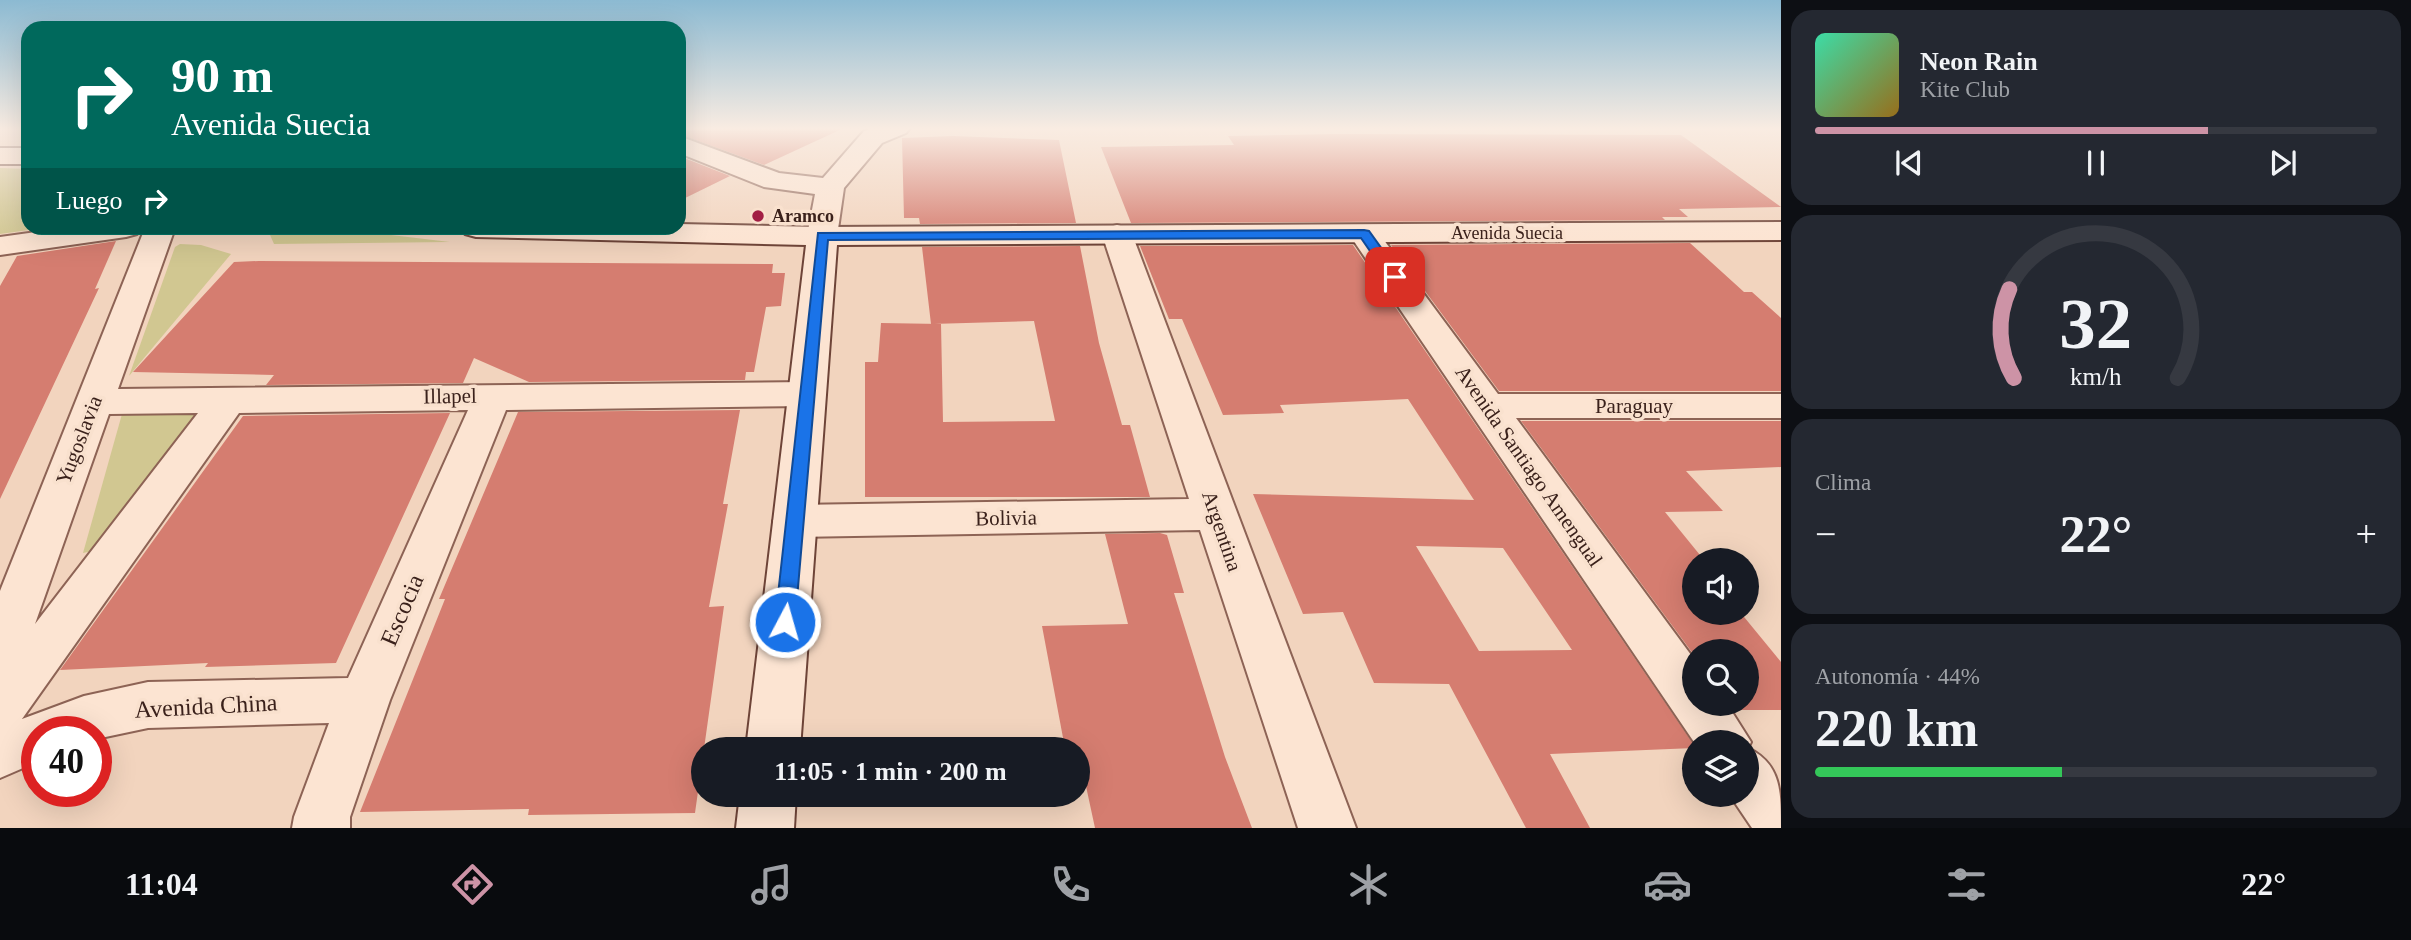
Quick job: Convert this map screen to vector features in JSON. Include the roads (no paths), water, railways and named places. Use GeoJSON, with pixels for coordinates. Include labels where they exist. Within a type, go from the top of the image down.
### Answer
{"type":"FeatureCollection","features":[{"type":"Feature","properties":{"kind":"street"},"geometry":{"type":"LineString","coordinates":[[736,167],[764,178],[830,187]]}},
{"type":"Feature","properties":{"kind":"street"},"geometry":{"type":"LineString","coordinates":[[774,737],[822,236],[830,187],[848,167]]}},
{"type":"Feature","properties":{"kind":"street","name":"Avenida Suecia"},"geometry":{"type":"LineString","coordinates":[[686,233],[822,236],[1781,230]]}},
{"type":"Feature","properties":{"kind":"street","name":"Argentina"},"geometry":{"type":"LineString","coordinates":[[1117,234],[1327,828]]}},
{"type":"Feature","properties":{"kind":"street","name":"Avenida Santiago Amengual"},"geometry":{"type":"LineString","coordinates":[[1364,234],[1682,683]]}},
{"type":"Feature","properties":{"kind":"street"},"geometry":{"type":"LineString","coordinates":[[0,246],[77,235]]}},
{"type":"Feature","properties":{"kind":"street","name":"Yugoslavia"},"geometry":{"type":"LineString","coordinates":[[0,652],[157,235]]}},
{"type":"Feature","properties":{"kind":"street","name":"Illapel"},"geometry":{"type":"LineString","coordinates":[[94,402],[807,394]]}},
{"type":"Feature","properties":{"kind":"street","name":"Escocia"},"geometry":{"type":"LineString","coordinates":[[321,828],[322,817],[364,700],[493,396]]}},
{"type":"Feature","properties":{"kind":"street"},"geometry":{"type":"LineString","coordinates":[[0,708],[229,399]]}},
{"type":"Feature","properties":{"kind":"street","name":"Paraguay"},"geometry":{"type":"LineString","coordinates":[[1486,406],[1781,406]]}},
{"type":"Feature","properties":{"kind":"street","name":"Bolivia"},"geometry":{"type":"LineString","coordinates":[[795,521],[1216,514]]}},
{"type":"Feature","properties":{"kind":"street","name":"Avenida China"},"geometry":{"type":"LineString","coordinates":[[98,716],[148,705],[364,700]]}},
{"type":"Feature","properties":{"kind":"street"},"geometry":{"type":"LineString","coordinates":[[0,753],[21,744]]}},
{"type":"Feature","properties":{"kind":"street"},"geometry":{"type":"LineString","coordinates":[[1759,791],[1781,822]]}},
{"type":"Feature","properties":{"kind":"street"},"geometry":{"type":"LineString","coordinates":[[765,828],[767,807]]}},
{"type":"Feature","properties":{"kind":"place","name":"Aramco"},"geometry":{"type":"Point","coordinates":[758,216]}}]}
